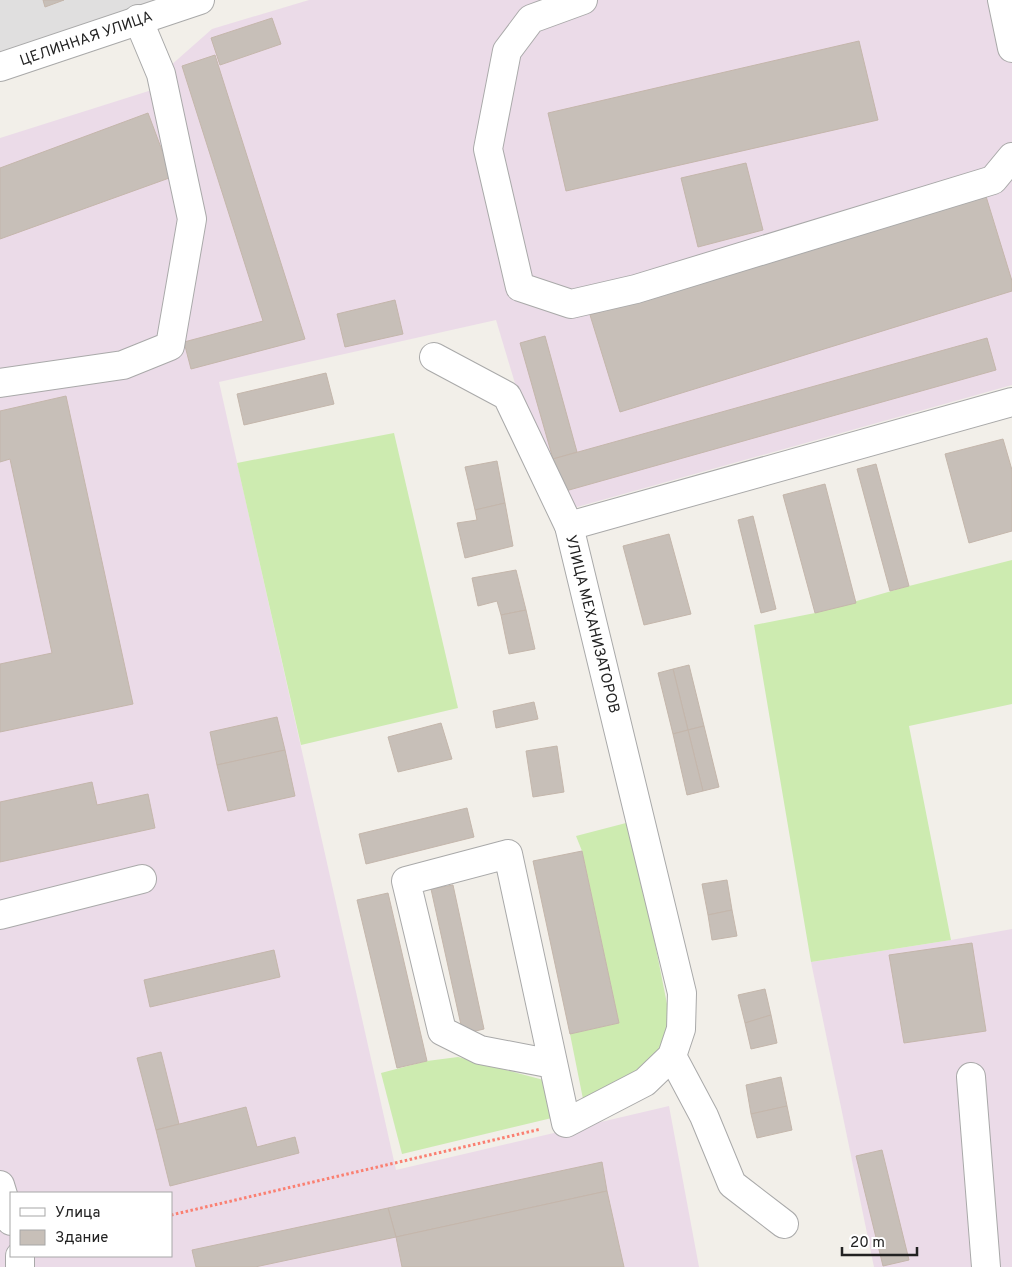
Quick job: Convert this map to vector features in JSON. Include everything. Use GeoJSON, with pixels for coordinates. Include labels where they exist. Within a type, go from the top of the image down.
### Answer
{"type":"FeatureCollection","features":[{"type":"Feature","properties":{"kind":"street","name":"ЦЕЛИННАЯ УЛИЦА"},"geometry":{"type":"LineString","coordinates":[[0,67],[138,19],[200,0]]}},
{"type":"Feature","properties":{"kind":"street"},"geometry":{"type":"LineString","coordinates":[[583,0],[531,19],[507,51],[488,149],[520,287],[571,304],[636,289],[993,180],[1012,157]]}},
{"type":"Feature","properties":{"kind":"street"},"geometry":{"type":"LineString","coordinates":[[1002,0],[1012,48]]}},
{"type":"Feature","properties":{"kind":"street"},"geometry":{"type":"LineString","coordinates":[[0,383],[123,365],[170,346],[192,219],[161,74],[138,19]]}},
{"type":"Feature","properties":{"kind":"street"},"geometry":{"type":"LineString","coordinates":[[434,357],[507,396],[569,526]]}},
{"type":"Feature","properties":{"kind":"street","name":"УЛИЦА МЕХАНИЗАТОРОВ"},"geometry":{"type":"LineString","coordinates":[[672,1056],[681,1028],[682,992],[569,526],[1012,402]]}},
{"type":"Feature","properties":{"kind":"street"},"geometry":{"type":"LineString","coordinates":[[554,1064],[480,1050],[442,1031],[406,881],[508,854],[554,1064],[566,1123],[645,1082],[672,1056],[704,1116],[732,1184],[784,1224]]}},
{"type":"Feature","properties":{"kind":"street"},"geometry":{"type":"LineString","coordinates":[[0,915],[142,879]]}},
{"type":"Feature","properties":{"kind":"street"},"geometry":{"type":"LineString","coordinates":[[971,1077],[986,1267]]}},
{"type":"Feature","properties":{"kind":"street"},"geometry":{"type":"LineString","coordinates":[[0,1185],[10,1218]]}},
{"type":"Feature","properties":{"kind":"path"},"geometry":{"type":"LineString","coordinates":[[172,1215],[566,1123]]}},
{"type":"Feature","properties":{"kind":"shaded area"},"geometry":{"type":"Polygon","coordinates":[[[0,0],[154,0],[0,54],[0,0]]]}},
{"type":"Feature","properties":{"kind":"shaded area"},"geometry":{"type":"Polygon","coordinates":[[[309,0],[1012,0],[1012,385],[570,509],[531,437],[496,320],[219,382],[396,1170],[669,1106],[699,1267],[0,1267],[0,138],[155,89],[161,74],[212,29],[309,0]]]}},
{"type":"Feature","properties":{"kind":"shaded area"},"geometry":{"type":"Polygon","coordinates":[[[1012,929],[1012,1267],[874,1267],[811,962],[1012,929]]]}},
{"type":"Feature","properties":{"kind":"green space"},"geometry":{"type":"Polygon","coordinates":[[[394,433],[458,708],[301,745],[237,463],[394,433]]]}},
{"type":"Feature","properties":{"kind":"green space"},"geometry":{"type":"Polygon","coordinates":[[[1012,560],[1012,704],[909,726],[951,940],[811,962],[754,625],[815,613],[909,586],[1012,560]]]}},
{"type":"Feature","properties":{"kind":"green space"},"geometry":{"type":"Polygon","coordinates":[[[626,823],[643,883],[670,1019],[660,1054],[636,1075],[583,1099],[570,1034],[619,1023],[582,851],[576,836],[626,823]]]}},
{"type":"Feature","properties":{"kind":"green space"},"geometry":{"type":"Polygon","coordinates":[[[458,1057],[551,1082],[556,1117],[402,1154],[381,1073],[427,1061],[458,1057]]]}},
{"type":"Feature","properties":{"kind":"building"},"geometry":{"type":"Polygon","coordinates":[[[43,0],[64,0],[45,7],[43,0]]]}},
{"type":"Feature","properties":{"kind":"building"},"geometry":{"type":"Polygon","coordinates":[[[272,18],[281,44],[220,65],[211,38],[272,18]]]}},
{"type":"Feature","properties":{"kind":"building"},"geometry":{"type":"Polygon","coordinates":[[[859,41],[878,120],[566,191],[548,113],[859,41]]]}},
{"type":"Feature","properties":{"kind":"building"},"geometry":{"type":"Polygon","coordinates":[[[215,55],[305,339],[191,369],[184,342],[263,321],[182,66],[215,55]]]}},
{"type":"Feature","properties":{"kind":"building"},"geometry":{"type":"Polygon","coordinates":[[[148,113],[172,177],[0,239],[0,168],[148,113]]]}},
{"type":"Feature","properties":{"kind":"building"},"geometry":{"type":"Polygon","coordinates":[[[746,163],[763,230],[698,247],[681,178],[746,163]]]}},
{"type":"Feature","properties":{"kind":"building"},"geometry":{"type":"Polygon","coordinates":[[[985,193],[1012,281],[1012,291],[620,412],[590,315],[985,193]]]}},
{"type":"Feature","properties":{"kind":"building"},"geometry":{"type":"Polygon","coordinates":[[[395,300],[403,334],[345,347],[337,314],[395,300]]]}},
{"type":"Feature","properties":{"kind":"building"},"geometry":{"type":"Polygon","coordinates":[[[545,336],[577,452],[553,459],[520,343],[545,336]]]}},
{"type":"Feature","properties":{"kind":"building"},"geometry":{"type":"Polygon","coordinates":[[[987,338],[996,370],[562,492],[553,459],[987,338]]]}},
{"type":"Feature","properties":{"kind":"building"},"geometry":{"type":"Polygon","coordinates":[[[326,373],[334,404],[244,425],[237,394],[326,373]]]}},
{"type":"Feature","properties":{"kind":"building"},"geometry":{"type":"Polygon","coordinates":[[[66,396],[133,704],[0,732],[0,664],[52,653],[10,459],[0,462],[0,411],[66,396]]]}},
{"type":"Feature","properties":{"kind":"building"},"geometry":{"type":"Polygon","coordinates":[[[1003,439],[1012,470],[1012,531],[969,543],[945,454],[1003,439]]]}},
{"type":"Feature","properties":{"kind":"building"},"geometry":{"type":"Polygon","coordinates":[[[497,461],[505,503],[475,510],[465,467],[497,461]]]}},
{"type":"Feature","properties":{"kind":"building"},"geometry":{"type":"Polygon","coordinates":[[[876,464],[909,586],[890,591],[857,469],[876,464]]]}},
{"type":"Feature","properties":{"kind":"building"},"geometry":{"type":"Polygon","coordinates":[[[825,484],[856,603],[815,613],[783,495],[825,484]]]}},
{"type":"Feature","properties":{"kind":"building"},"geometry":{"type":"Polygon","coordinates":[[[505,503],[513,546],[465,558],[457,523],[477,520],[475,510],[505,503]]]}},
{"type":"Feature","properties":{"kind":"building"},"geometry":{"type":"Polygon","coordinates":[[[753,516],[776,609],[761,613],[738,520],[753,516]]]}},
{"type":"Feature","properties":{"kind":"building"},"geometry":{"type":"Polygon","coordinates":[[[669,534],[691,614],[644,625],[623,546],[669,534]]]}},
{"type":"Feature","properties":{"kind":"building"},"geometry":{"type":"Polygon","coordinates":[[[516,570],[526,610],[501,615],[497,601],[478,606],[472,578],[516,570]]]}},
{"type":"Feature","properties":{"kind":"building"},"geometry":{"type":"Polygon","coordinates":[[[526,610],[535,649],[509,654],[501,615],[526,610]]]}},
{"type":"Feature","properties":{"kind":"building"},"geometry":{"type":"Polygon","coordinates":[[[689,665],[704,726],[688,730],[673,669],[689,665]]]}},
{"type":"Feature","properties":{"kind":"building"},"geometry":{"type":"Polygon","coordinates":[[[673,669],[688,730],[673,734],[658,673],[673,669]]]}},
{"type":"Feature","properties":{"kind":"building"},"geometry":{"type":"Polygon","coordinates":[[[534,702],[538,719],[496,728],[493,711],[534,702]]]}},
{"type":"Feature","properties":{"kind":"building"},"geometry":{"type":"Polygon","coordinates":[[[277,717],[285,750],[217,765],[210,732],[277,717]]]}},
{"type":"Feature","properties":{"kind":"building"},"geometry":{"type":"Polygon","coordinates":[[[441,723],[452,759],[398,772],[388,737],[441,723]]]}},
{"type":"Feature","properties":{"kind":"building"},"geometry":{"type":"Polygon","coordinates":[[[704,726],[719,787],[703,791],[688,730],[704,726]]]}},
{"type":"Feature","properties":{"kind":"building"},"geometry":{"type":"Polygon","coordinates":[[[688,730],[703,791],[687,795],[673,734],[688,730]]]}},
{"type":"Feature","properties":{"kind":"building"},"geometry":{"type":"Polygon","coordinates":[[[557,746],[564,792],[533,797],[526,751],[557,746]]]}},
{"type":"Feature","properties":{"kind":"building"},"geometry":{"type":"Polygon","coordinates":[[[285,750],[295,796],[228,811],[217,765],[285,750]]]}},
{"type":"Feature","properties":{"kind":"building"},"geometry":{"type":"Polygon","coordinates":[[[92,782],[97,805],[148,794],[155,828],[0,862],[0,802],[92,782]]]}},
{"type":"Feature","properties":{"kind":"building"},"geometry":{"type":"Polygon","coordinates":[[[467,808],[474,837],[366,864],[359,834],[467,808]]]}},
{"type":"Feature","properties":{"kind":"building"},"geometry":{"type":"Polygon","coordinates":[[[582,851],[619,1023],[570,1034],[533,861],[582,851]]]}},
{"type":"Feature","properties":{"kind":"building"},"geometry":{"type":"Polygon","coordinates":[[[727,880],[732,910],[708,915],[702,884],[727,880]]]}},
{"type":"Feature","properties":{"kind":"building"},"geometry":{"type":"Polygon","coordinates":[[[453,885],[484,1029],[463,1034],[431,889],[453,885]]]}},
{"type":"Feature","properties":{"kind":"building"},"geometry":{"type":"Polygon","coordinates":[[[388,893],[427,1061],[397,1068],[357,900],[388,893]]]}},
{"type":"Feature","properties":{"kind":"building"},"geometry":{"type":"Polygon","coordinates":[[[732,910],[737,936],[712,940],[708,915],[732,910]]]}},
{"type":"Feature","properties":{"kind":"building"},"geometry":{"type":"Polygon","coordinates":[[[972,943],[986,1031],[904,1043],[889,955],[972,943]]]}},
{"type":"Feature","properties":{"kind":"building"},"geometry":{"type":"Polygon","coordinates":[[[274,950],[280,977],[150,1007],[144,980],[274,950]]]}},
{"type":"Feature","properties":{"kind":"building"},"geometry":{"type":"Polygon","coordinates":[[[765,989],[771,1015],[745,1023],[738,995],[765,989]]]}},
{"type":"Feature","properties":{"kind":"building"},"geometry":{"type":"Polygon","coordinates":[[[771,1015],[777,1043],[751,1049],[745,1023],[771,1015]]]}},
{"type":"Feature","properties":{"kind":"building"},"geometry":{"type":"Polygon","coordinates":[[[161,1052],[179,1124],[156,1130],[137,1058],[161,1052]]]}},
{"type":"Feature","properties":{"kind":"building"},"geometry":{"type":"Polygon","coordinates":[[[781,1077],[787,1106],[751,1114],[746,1085],[781,1077]]]}},
{"type":"Feature","properties":{"kind":"building"},"geometry":{"type":"Polygon","coordinates":[[[787,1106],[792,1130],[757,1138],[751,1114],[787,1106]]]}},
{"type":"Feature","properties":{"kind":"building"},"geometry":{"type":"Polygon","coordinates":[[[246,1107],[257,1147],[295,1137],[299,1153],[170,1186],[156,1130],[246,1107]]]}},
{"type":"Feature","properties":{"kind":"building"},"geometry":{"type":"Polygon","coordinates":[[[882,1150],[909,1260],[883,1266],[856,1156],[882,1150]]]}},
{"type":"Feature","properties":{"kind":"building"},"geometry":{"type":"Polygon","coordinates":[[[602,1162],[607,1191],[396,1237],[388,1208],[602,1162]]]}},
{"type":"Feature","properties":{"kind":"building"},"geometry":{"type":"Polygon","coordinates":[[[607,1191],[624,1267],[402,1267],[396,1237],[607,1191]]]}},
{"type":"Feature","properties":{"kind":"building"},"geometry":{"type":"Polygon","coordinates":[[[388,1208],[396,1237],[255,1267],[196,1267],[192,1250],[388,1208]]]}}]}
